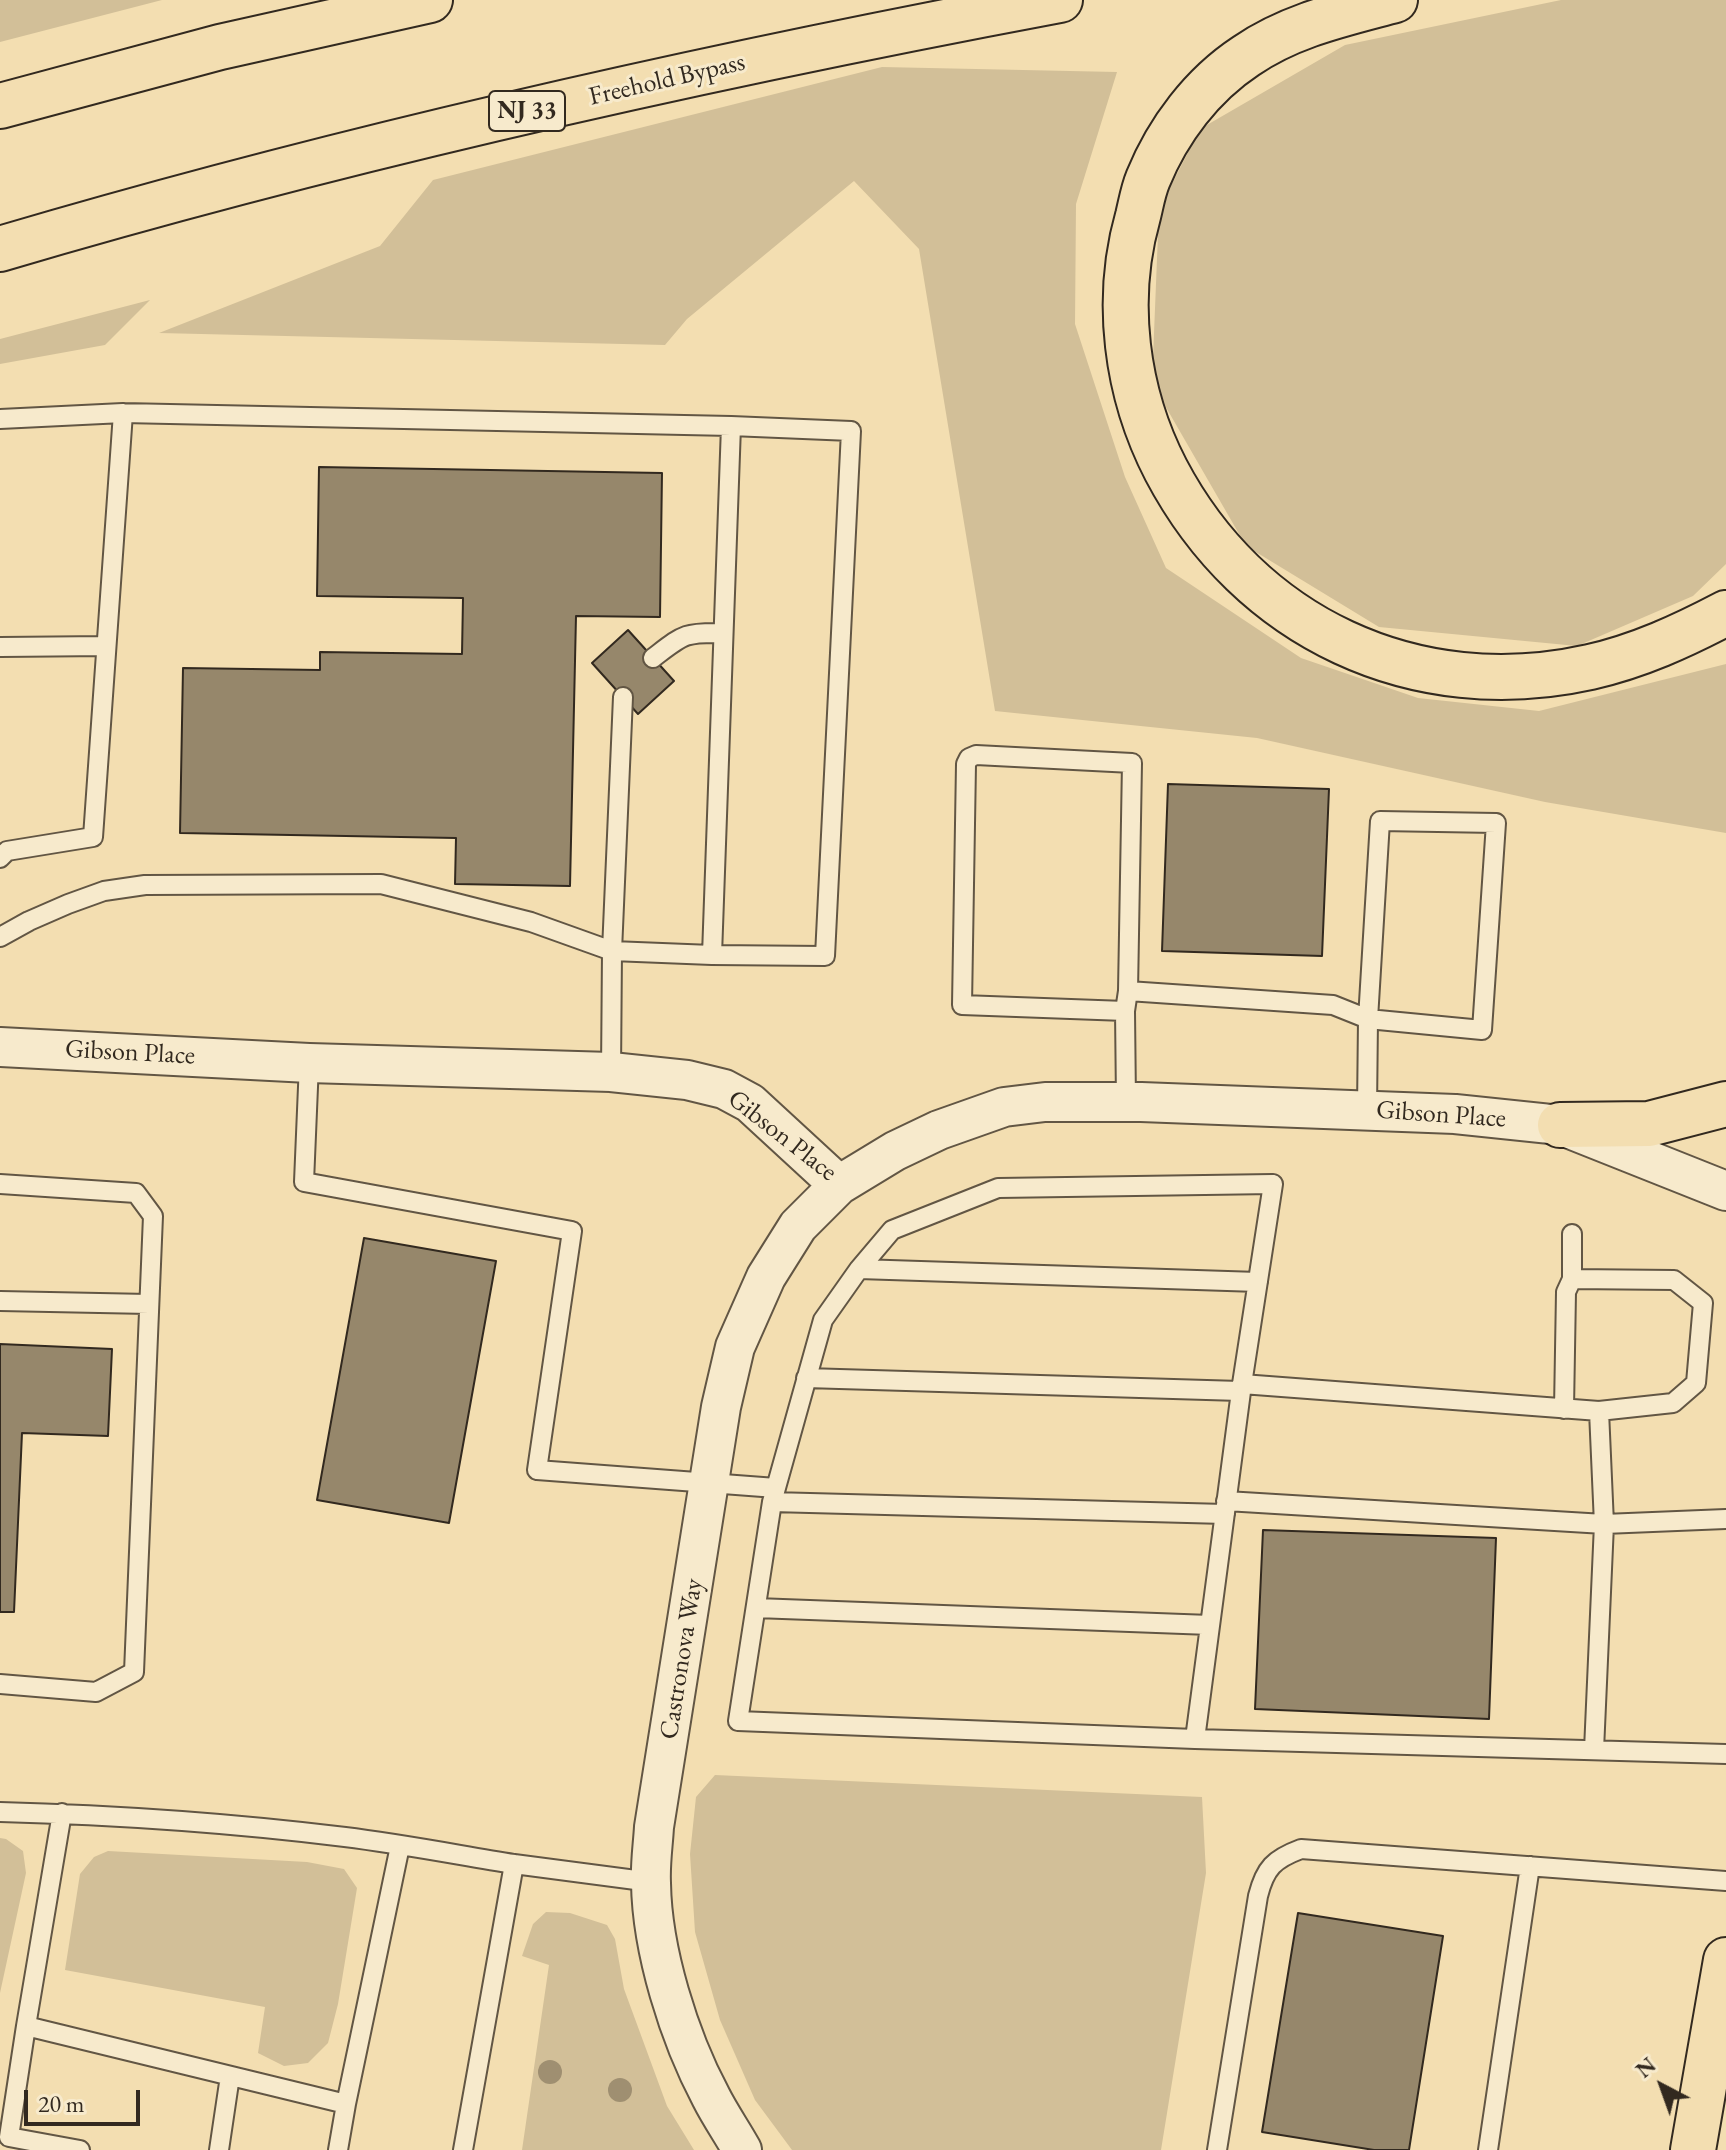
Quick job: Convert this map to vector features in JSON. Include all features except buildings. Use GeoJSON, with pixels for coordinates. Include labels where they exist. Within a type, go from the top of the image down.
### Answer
{"type":"FeatureCollection","features":[{"type":"Feature","properties":{"kind":"main road"},"geometry":{"type":"LineString","coordinates":[[220,47],[342,0]]}},
{"type":"Feature","properties":{"kind":"main road"},"geometry":{"type":"LineString","coordinates":[[0,106],[220,47],[430,0]]}},
{"type":"Feature","properties":{"kind":"main road","name":"Freehold Bypass"},"geometry":{"type":"LineString","coordinates":[[0,249],[371,147],[695,73],[1060,0]]}},
{"type":"Feature","properties":{"kind":"main road"},"geometry":{"type":"LineString","coordinates":[[1395,0],[1315,21],[1282,34],[1245,56],[1193,103],[1176,125],[1148,179],[1130,242],[1125,304],[1127,339],[1142,410],[1156,450],[1182,499],[1210,539],[1243,575],[1287,611],[1334,639],[1386,660],[1440,672],[1487,676],[1542,675],[1590,667],[1670,641],[1726,613]]}},
{"type":"Feature","properties":{"kind":"main road"},"geometry":{"type":"LineString","coordinates":[[1560,1125],[1649,1124],[1726,1104]]}},
{"type":"Feature","properties":{"kind":"main road"},"geometry":{"type":"LineString","coordinates":[[1693,2150],[1726,1960]]}},
{"type":"Feature","properties":{"kind":"street","name":"Gibson Place"},"geometry":{"type":"LineString","coordinates":[[0,1047],[309,1063],[611,1072],[687,1080],[724,1089],[750,1103],[839,1185],[895,1151],[939,1130],[1004,1107],[1045,1102],[1126,1102],[1455,1114],[1560,1125],[1726,1191]]}},
{"type":"Feature","properties":{"kind":"street","name":"Castronova Way"},"geometry":{"type":"LineString","coordinates":[[742,2150],[710,2096],[690,2052],[657,1944],[651,1882],[654,1827],[721,1407],[735,1347],[766,1277],[798,1226],[839,1185]]}},
{"type":"Feature","properties":{"kind":"lane"},"geometry":{"type":"LineString","coordinates":[[0,858],[7,851],[93,837],[123,413]]}},
{"type":"Feature","properties":{"kind":"lane"},"geometry":{"type":"LineString","coordinates":[[0,419],[123,413],[851,431],[825,956],[612,951],[531,922],[381,884],[145,885],[104,891],[29,921],[0,937]]}},
{"type":"Feature","properties":{"kind":"lane"},"geometry":{"type":"LineString","coordinates":[[712,955],[731,426]]}},
{"type":"Feature","properties":{"kind":"lane"},"geometry":{"type":"LineString","coordinates":[[653,658],[682,636],[699,632],[723,633]]}},
{"type":"Feature","properties":{"kind":"lane"},"geometry":{"type":"LineString","coordinates":[[0,647],[106,646]]}},
{"type":"Feature","properties":{"kind":"lane"},"geometry":{"type":"LineString","coordinates":[[611,1072],[612,951],[623,697]]}},
{"type":"Feature","properties":{"kind":"lane"},"geometry":{"type":"LineString","coordinates":[[1125,1011],[962,1005],[966,764],[969,758],[976,755],[1132,763],[1128,991],[1125,1011],[1126,1102]]}},
{"type":"Feature","properties":{"kind":"lane"},"geometry":{"type":"LineString","coordinates":[[1128,991],[1333,1005],[1368,1019],[1482,1030],[1496,823],[1380,821],[1368,1019],[1367,1110]]}},
{"type":"Feature","properties":{"kind":"lane"},"geometry":{"type":"LineString","coordinates":[[309,1063],[304,1182],[572,1231],[537,1470],[710,1483],[774,1495],[1226,1508],[1604,1524],[1726,1519]]}},
{"type":"Feature","properties":{"kind":"lane"},"geometry":{"type":"LineString","coordinates":[[0,1184],[136,1193],[153,1216],[134,1672],[96,1692],[0,1684]]}},
{"type":"Feature","properties":{"kind":"lane"},"geometry":{"type":"LineString","coordinates":[[1195,1739],[1241,1388],[1273,1184],[998,1188],[892,1230],[859,1269],[823,1320],[774,1495],[738,1721],[1195,1739],[1726,1754]]}},
{"type":"Feature","properties":{"kind":"lane"},"geometry":{"type":"LineString","coordinates":[[1564,1409],[1566,1292],[1572,1279],[1572,1234]]}},
{"type":"Feature","properties":{"kind":"lane"},"geometry":{"type":"LineString","coordinates":[[859,1269],[1258,1282]]}},
{"type":"Feature","properties":{"kind":"lane"},"geometry":{"type":"LineString","coordinates":[[806,1378],[1241,1388],[1599,1411],[1673,1403],[1696,1383],[1703,1303],[1674,1280],[1572,1279]]}},
{"type":"Feature","properties":{"kind":"lane"},"geometry":{"type":"LineString","coordinates":[[0,1301],[149,1304]]}},
{"type":"Feature","properties":{"kind":"lane"},"geometry":{"type":"LineString","coordinates":[[1594,1750],[1604,1524],[1599,1411]]}},
{"type":"Feature","properties":{"kind":"lane"},"geometry":{"type":"LineString","coordinates":[[756,1608],[1210,1625]]}},
{"type":"Feature","properties":{"kind":"lane"},"geometry":{"type":"LineString","coordinates":[[0,1812],[219,1824],[347,1837],[651,1882]]}},
{"type":"Feature","properties":{"kind":"lane"},"geometry":{"type":"LineString","coordinates":[[62,1813],[9,2137],[80,2150]]}},
{"type":"Feature","properties":{"kind":"lane"},"geometry":{"type":"LineString","coordinates":[[338,2150],[400,1846]]}},
{"type":"Feature","properties":{"kind":"lane"},"geometry":{"type":"LineString","coordinates":[[1217,2150],[1258,1896],[1262,1879],[1282,1856],[1301,1849],[1726,1881]]}},
{"type":"Feature","properties":{"kind":"lane"},"geometry":{"type":"LineString","coordinates":[[463,2150],[514,1864]]}},
{"type":"Feature","properties":{"kind":"lane"},"geometry":{"type":"LineString","coordinates":[[1488,2150],[1530,1866]]}},
{"type":"Feature","properties":{"kind":"lane"},"geometry":{"type":"LineString","coordinates":[[26,2026],[346,2104]]}},
{"type":"Feature","properties":{"kind":"lane"},"geometry":{"type":"LineString","coordinates":[[219,2150],[230,2076]]}},
{"type":"Feature","properties":{"kind":"shaded area"},"geometry":{"type":"Polygon","coordinates":[[[0,0],[162,0],[0,42],[0,0]]]}},
{"type":"Feature","properties":{"kind":"shaded area"},"geometry":{"type":"Polygon","coordinates":[[[1561,0],[1726,0],[1726,564],[1693,596],[1577,646],[1379,627],[1246,546],[1152,383],[1159,209],[1200,129],[1345,45],[1561,0]]]}},
{"type":"Feature","properties":{"kind":"shaded area"},"geometry":{"type":"Polygon","coordinates":[[[882,67],[1117,72],[1076,204],[1075,324],[1125,477],[1166,568],[1301,658],[1418,698],[1539,711],[1726,664],[1726,833],[1545,802],[1257,738],[995,711],[919,249],[854,181],[687,319],[665,345],[159,333],[380,246],[433,180],[882,67]]]}},
{"type":"Feature","properties":{"kind":"shaded area"},"geometry":{"type":"Polygon","coordinates":[[[150,300],[105,345],[0,364],[0,339],[150,300]]]}},
{"type":"Feature","properties":{"kind":"shaded area"},"geometry":{"type":"Polygon","coordinates":[[[715,1775],[1202,1797],[1206,1873],[1161,2150],[792,2150],[755,2100],[720,2020],[695,1932],[690,1854],[696,1797],[715,1775]]]}},
{"type":"Feature","properties":{"kind":"shaded area"},"geometry":{"type":"Polygon","coordinates":[[[0,1838],[23,1851],[26,1873],[0,1993],[0,1838]]]}},
{"type":"Feature","properties":{"kind":"shaded area"},"geometry":{"type":"Polygon","coordinates":[[[108,1851],[307,1862],[344,1869],[357,1888],[338,2004],[328,2043],[308,2063],[284,2066],[258,2053],[265,2007],[65,1970],[80,1874],[94,1857],[108,1851]]]}},
{"type":"Feature","properties":{"kind":"shaded area"},"geometry":{"type":"Polygon","coordinates":[[[546,1912],[570,1913],[607,1925],[615,1939],[624,1989],[667,2106],[694,2150],[522,2150],[549,1965],[522,1956],[533,1924],[546,1912]]]}}]}
